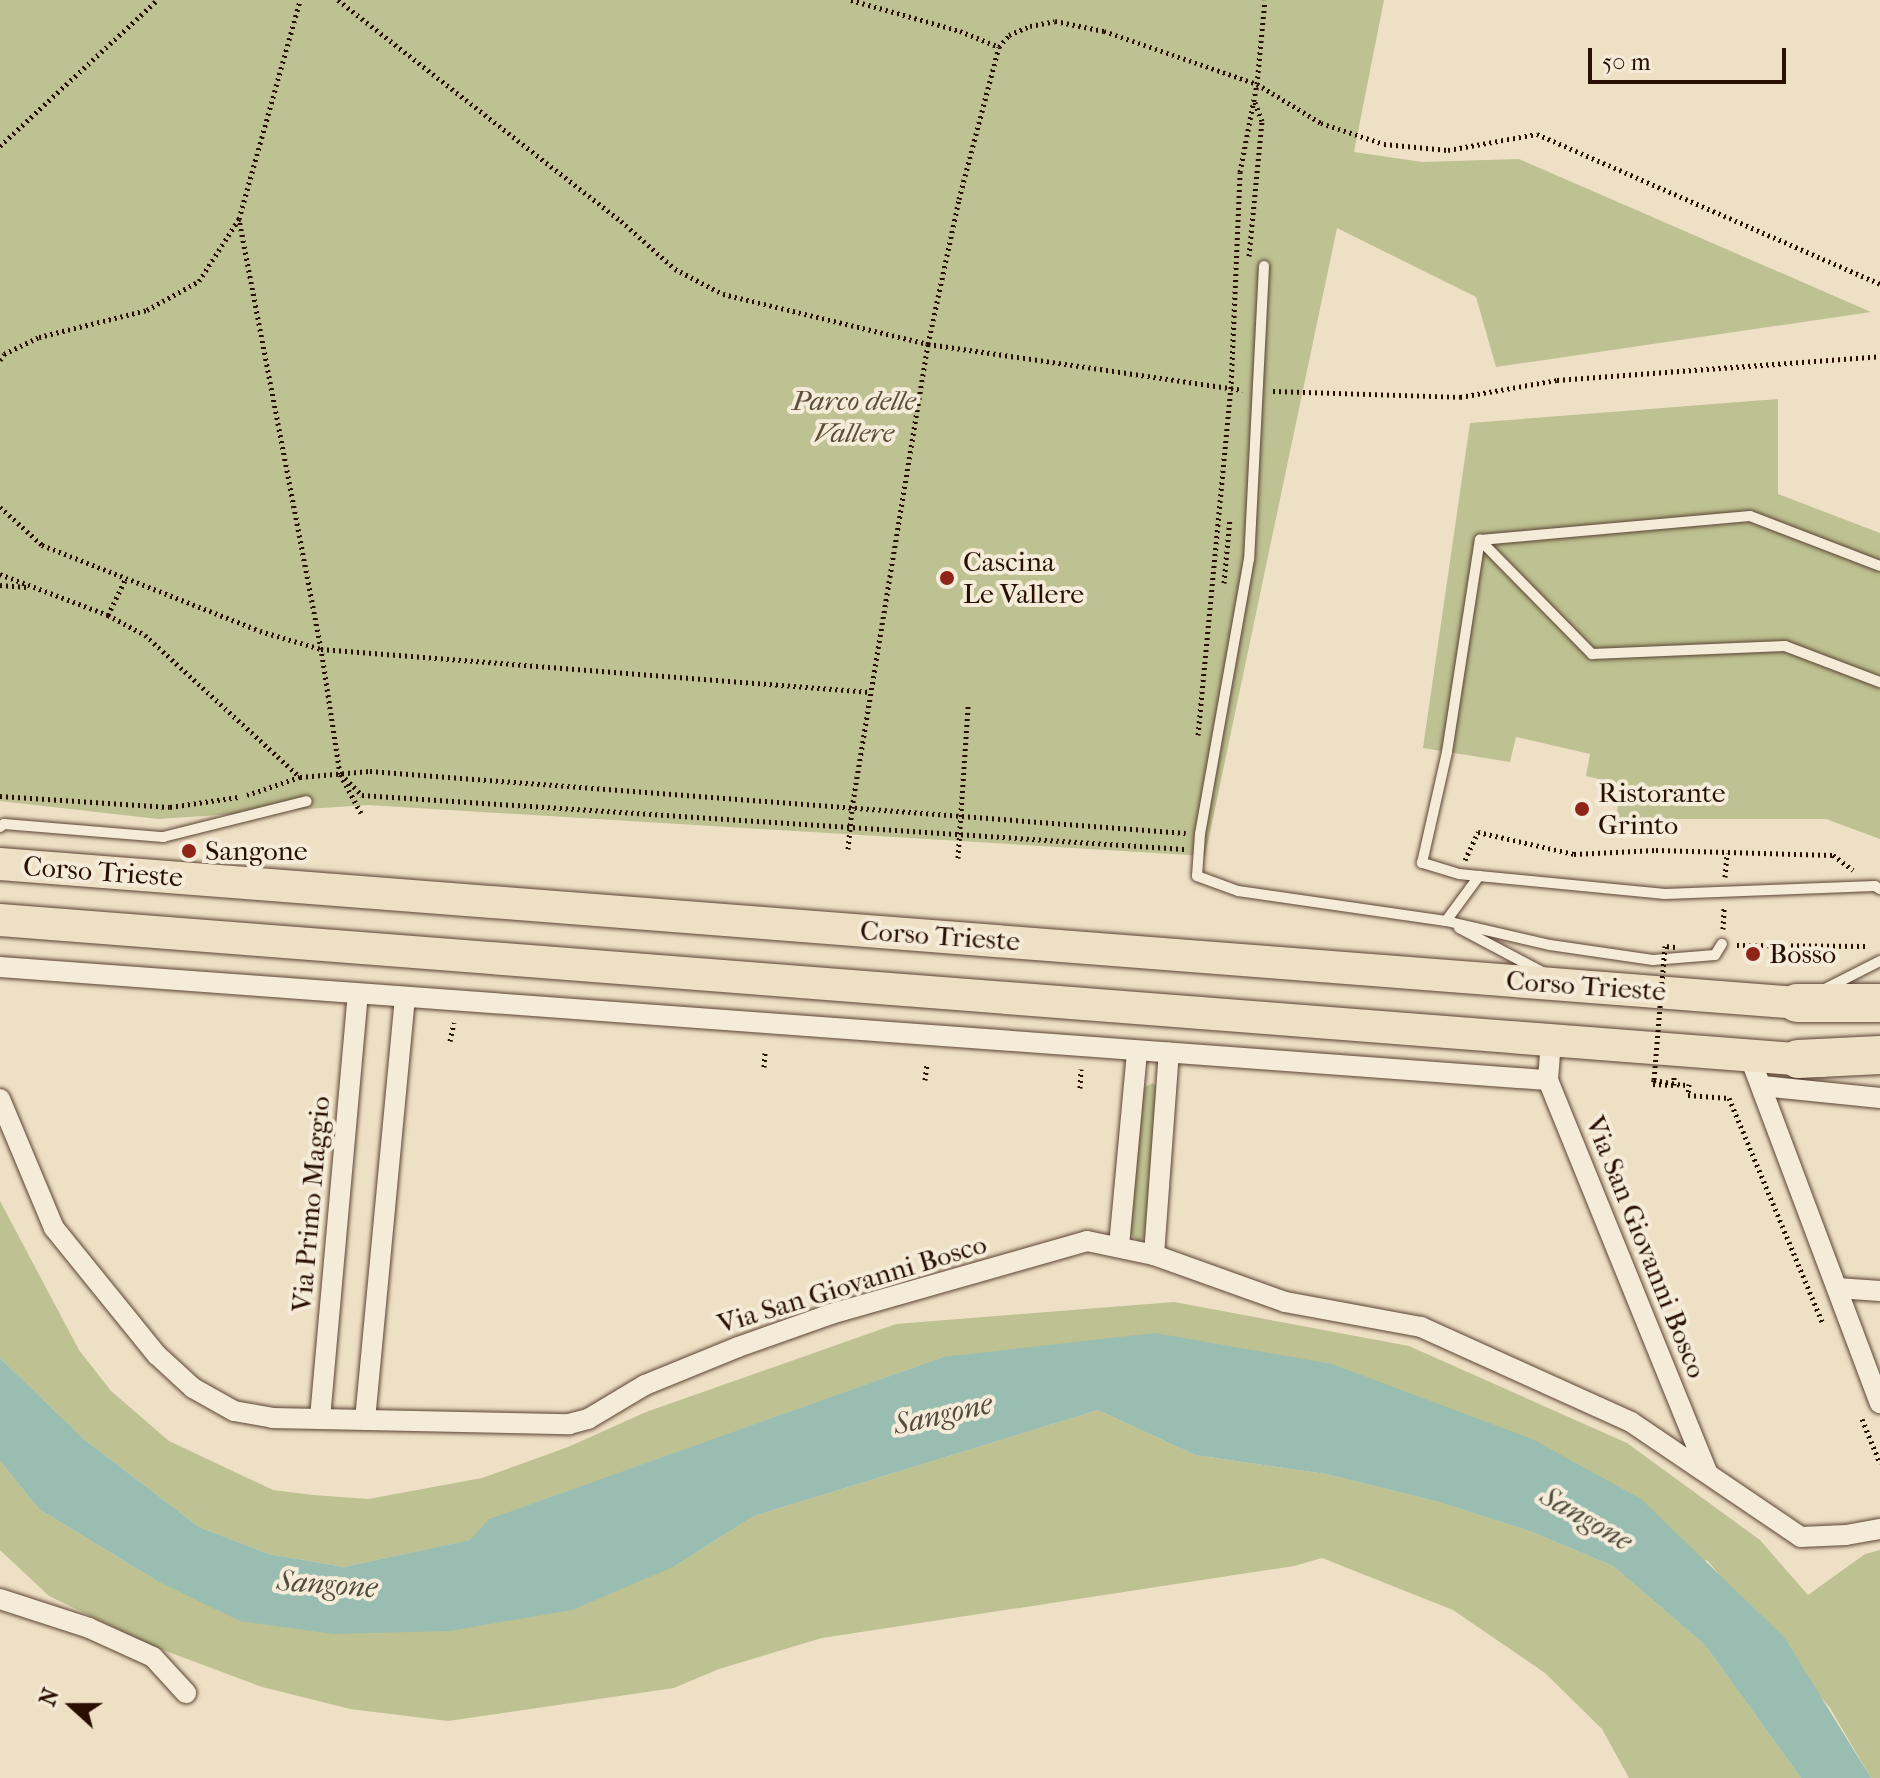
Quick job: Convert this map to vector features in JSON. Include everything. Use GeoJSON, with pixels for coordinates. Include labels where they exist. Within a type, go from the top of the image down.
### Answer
{"type":"FeatureCollection","features":[{"type":"Feature","properties":{"kind":"highway"},"geometry":{"type":"LineString","coordinates":[[1797,1003],[1880,1003]]}},
{"type":"Feature","properties":{"kind":"highway"},"geometry":{"type":"LineString","coordinates":[[1798,1059],[1880,1055]]}},
{"type":"Feature","properties":{"kind":"main road","name":"Corso Trieste"},"geometry":{"type":"LineString","coordinates":[[0,864],[1797,1003],[1880,994]]}},
{"type":"Feature","properties":{"kind":"main road","name":"Corso Trieste"},"geometry":{"type":"LineString","coordinates":[[0,920],[1880,1065]]}},
{"type":"Feature","properties":{"kind":"street"},"geometry":{"type":"LineString","coordinates":[[0,967],[1548,1080]]}},
{"type":"Feature","properties":{"kind":"street","name":"Via Primo Maggio"},"geometry":{"type":"LineString","coordinates":[[320,1418],[358,994]]}},
{"type":"Feature","properties":{"kind":"street"},"geometry":{"type":"LineString","coordinates":[[365,1420],[405,998]]}},
{"type":"Feature","properties":{"kind":"street","name":"Via San Giovanni Bosco"},"geometry":{"type":"LineString","coordinates":[[1551,1040],[1548,1080],[1707,1472]]}},
{"type":"Feature","properties":{"kind":"street"},"geometry":{"type":"LineString","coordinates":[[1119,1246],[1137,1052]]}},
{"type":"Feature","properties":{"kind":"street"},"geometry":{"type":"LineString","coordinates":[[1154,1255],[1169,1053]]}},
{"type":"Feature","properties":{"kind":"street"},"geometry":{"type":"LineString","coordinates":[[1749,1055],[1880,1403]]}},
{"type":"Feature","properties":{"kind":"street"},"geometry":{"type":"LineString","coordinates":[[1762,1086],[1880,1098]]}},
{"type":"Feature","properties":{"kind":"street","name":"Via San Giovanni Bosco"},"geometry":{"type":"LineString","coordinates":[[0,1099],[54,1228],[157,1355],[193,1388],[234,1411],[272,1418],[569,1424],[588,1419],[645,1385],[831,1314],[1087,1241],[1154,1255],[1285,1302],[1421,1327],[1631,1422],[1801,1537],[1846,1535],[1880,1529]]}},
{"type":"Feature","properties":{"kind":"street"},"geometry":{"type":"LineString","coordinates":[[1837,1288],[1880,1291]]}},
{"type":"Feature","properties":{"kind":"street"},"geometry":{"type":"LineString","coordinates":[[0,1599],[89,1628],[153,1657],[186,1693]]}},
{"type":"Feature","properties":{"kind":"lane"},"geometry":{"type":"LineString","coordinates":[[1264,266],[1249,559],[1200,834],[1197,876],[1238,891],[1446,921],[1550,945],[1653,960],[1715,955],[1722,944]]}},
{"type":"Feature","properties":{"kind":"lane"},"geometry":{"type":"LineString","coordinates":[[1480,540],[1750,516],[1880,566]]}},
{"type":"Feature","properties":{"kind":"lane"},"geometry":{"type":"LineString","coordinates":[[1480,540],[1592,654],[1785,646],[1880,682]]}},
{"type":"Feature","properties":{"kind":"lane"},"geometry":{"type":"LineString","coordinates":[[1480,540],[1447,752],[1422,863],[1479,876],[1665,894],[1878,888]]}},
{"type":"Feature","properties":{"kind":"lane"},"geometry":{"type":"LineString","coordinates":[[0,827],[4,824],[163,837],[307,801]]}},
{"type":"Feature","properties":{"kind":"lane"},"geometry":{"type":"LineString","coordinates":[[1446,921],[1479,876]]}},
{"type":"Feature","properties":{"kind":"lane"},"geometry":{"type":"LineString","coordinates":[[1446,921],[1567,985]]}},
{"type":"Feature","properties":{"kind":"lane"},"geometry":{"type":"LineString","coordinates":[[1797,1003],[1880,961]]}},
{"type":"Feature","properties":{"kind":"path"},"geometry":{"type":"LineString","coordinates":[[0,146],[157,0]]}},
{"type":"Feature","properties":{"kind":"path"},"geometry":{"type":"LineString","coordinates":[[0,360],[4,354],[39,337],[147,310],[199,281],[239,219],[300,0]]}},
{"type":"Feature","properties":{"kind":"path"},"geometry":{"type":"LineString","coordinates":[[338,0],[621,221],[675,269],[723,294],[928,344],[1231,389],[1460,397],[1557,380],[1880,356]]}},
{"type":"Feature","properties":{"kind":"path"},"geometry":{"type":"LineString","coordinates":[[851,0],[960,31],[999,47]]}},
{"type":"Feature","properties":{"kind":"path"},"geometry":{"type":"LineString","coordinates":[[1199,746],[1197,725],[1231,389],[1240,172],[1257,84],[1265,0]]}},
{"type":"Feature","properties":{"kind":"path"},"geometry":{"type":"LineString","coordinates":[[848,849],[870,692],[928,344],[959,199],[999,47],[1009,35],[1030,26],[1055,21],[1104,31],[1257,84],[1321,123],[1384,144],[1448,150],[1537,134],[1880,284]]}},
{"type":"Feature","properties":{"kind":"path"},"geometry":{"type":"LineString","coordinates":[[239,219],[321,649],[340,774],[361,813]]}},
{"type":"Feature","properties":{"kind":"path"},"geometry":{"type":"LineString","coordinates":[[0,347],[4,354]]}},
{"type":"Feature","properties":{"kind":"path"},"geometry":{"type":"LineString","coordinates":[[0,507],[42,545],[260,631],[321,649],[870,692]]}},
{"type":"Feature","properties":{"kind":"path"},"geometry":{"type":"LineString","coordinates":[[0,574],[108,615],[145,635],[300,777]]}},
{"type":"Feature","properties":{"kind":"path"},"geometry":{"type":"LineString","coordinates":[[108,615],[126,578]]}},
{"type":"Feature","properties":{"kind":"path"},"geometry":{"type":"LineString","coordinates":[[0,585],[36,588]]}},
{"type":"Feature","properties":{"kind":"path"},"geometry":{"type":"LineString","coordinates":[[958,858],[968,706]]}},
{"type":"Feature","properties":{"kind":"path"},"geometry":{"type":"LineString","coordinates":[[0,796],[170,807],[241,797],[300,777],[370,771],[1200,834]]}},
{"type":"Feature","properties":{"kind":"path"},"geometry":{"type":"LineString","coordinates":[[340,774],[362,795],[1199,850]]}},
{"type":"Feature","properties":{"kind":"path"},"geometry":{"type":"LineString","coordinates":[[1468,853],[1478,832],[1574,854],[1656,850],[1833,855],[1878,888]]}},
{"type":"Feature","properties":{"kind":"path"},"geometry":{"type":"LineString","coordinates":[[1722,944],[1880,946]]}},
{"type":"Feature","properties":{"kind":"path"},"geometry":{"type":"LineString","coordinates":[[1675,947],[1665,946],[1654,1082],[1681,1082],[1683,1085],[1689,1084],[1688,1095],[1729,1098],[1826,1331]]}},
{"type":"Feature","properties":{"kind":"path"},"geometry":{"type":"LineString","coordinates":[[450,1041],[453,1028]]}},
{"type":"Feature","properties":{"kind":"path"},"geometry":{"type":"LineString","coordinates":[[764,1067],[765,1053]]}},
{"type":"Feature","properties":{"kind":"path"},"geometry":{"type":"LineString","coordinates":[[925,1080],[927,1064]]}},
{"type":"Feature","properties":{"kind":"path"},"geometry":{"type":"LineString","coordinates":[[1080,1088],[1081,1069]]}},
{"type":"Feature","properties":{"kind":"path"},"geometry":{"type":"LineString","coordinates":[[1856,1404],[1880,1463]]}},
{"type":"Feature","properties":{"kind":"green space","name":"Parco delle Vallere"},"geometry":{"type":"Polygon","coordinates":[[[0,0],[1384,0],[1354,152],[1422,162],[1519,159],[1871,312],[1496,367],[1476,297],[1337,228],[1205,856],[368,805],[158,819],[0,801],[0,0]]]}},
{"type":"Feature","properties":{"kind":"green space"},"geometry":{"type":"Polygon","coordinates":[[[1778,399],[1778,494],[1880,533],[1880,839],[1826,819],[1615,819],[1623,785],[1586,776],[1590,754],[1516,737],[1510,762],[1423,748],[1470,423],[1778,399]]]}},
{"type":"Feature","properties":{"kind":"green space"},"geometry":{"type":"Polygon","coordinates":[[[1153,1083],[1158,1089],[1145,1236],[1139,1242],[1130,1234],[1143,1088],[1153,1083]]]}},
{"type":"Feature","properties":{"kind":"green space"},"geometry":{"type":"Polygon","coordinates":[[[0,1201],[79,1350],[111,1391],[169,1441],[273,1490],[313,1495],[368,1499],[482,1478],[568,1447],[646,1412],[896,1324],[1174,1302],[1409,1346],[1627,1443],[1760,1540],[1808,1595],[1865,1554],[1880,1550],[1880,1778],[1871,1778],[1830,1708],[1708,1561],[943,1357],[490,1519],[471,1540],[344,1567],[269,1554],[199,1527],[85,1440],[0,1358],[0,1201]]]}},
{"type":"Feature","properties":{"kind":"green space"},"geometry":{"type":"Polygon","coordinates":[[[1098,1410],[1195,1455],[1326,1474],[1439,1502],[1532,1532],[1613,1566],[1705,1645],[1801,1778],[1629,1778],[1602,1729],[1545,1673],[1453,1610],[1322,1558],[1294,1566],[822,1638],[719,1669],[674,1688],[448,1721],[350,1709],[262,1687],[155,1647],[49,1596],[0,1550],[0,1461],[39,1509],[157,1581],[673,1567],[754,1516],[1098,1410]]]}},
{"type":"Feature","properties":{"kind":"water"},"geometry":{"type":"Polygon","coordinates":[[[1155,1333],[1332,1364],[1532,1439],[1641,1499],[1784,1637],[1871,1778],[1801,1778],[1705,1645],[1613,1566],[1532,1532],[1439,1502],[1326,1474],[1195,1455],[1098,1410],[754,1516],[673,1567],[572,1610],[449,1631],[334,1634],[240,1621],[157,1581],[39,1509],[0,1461],[0,1358],[85,1440],[199,1527],[269,1554],[344,1567],[470,1540],[489,1519],[943,1357],[1155,1333]]]}},
{"type":"Feature","properties":{"kind":"place","name":"Cascina Le Vallere"},"geometry":{"type":"Point","coordinates":[947,578]}},
{"type":"Feature","properties":{"kind":"place","name":"Ristorante Grinto"},"geometry":{"type":"Point","coordinates":[1582,809]}},
{"type":"Feature","properties":{"kind":"place","name":"Sangone"},"geometry":{"type":"Point","coordinates":[189,851]}},
{"type":"Feature","properties":{"kind":"place","name":"Bosso"},"geometry":{"type":"Point","coordinates":[1753,954]}}]}
